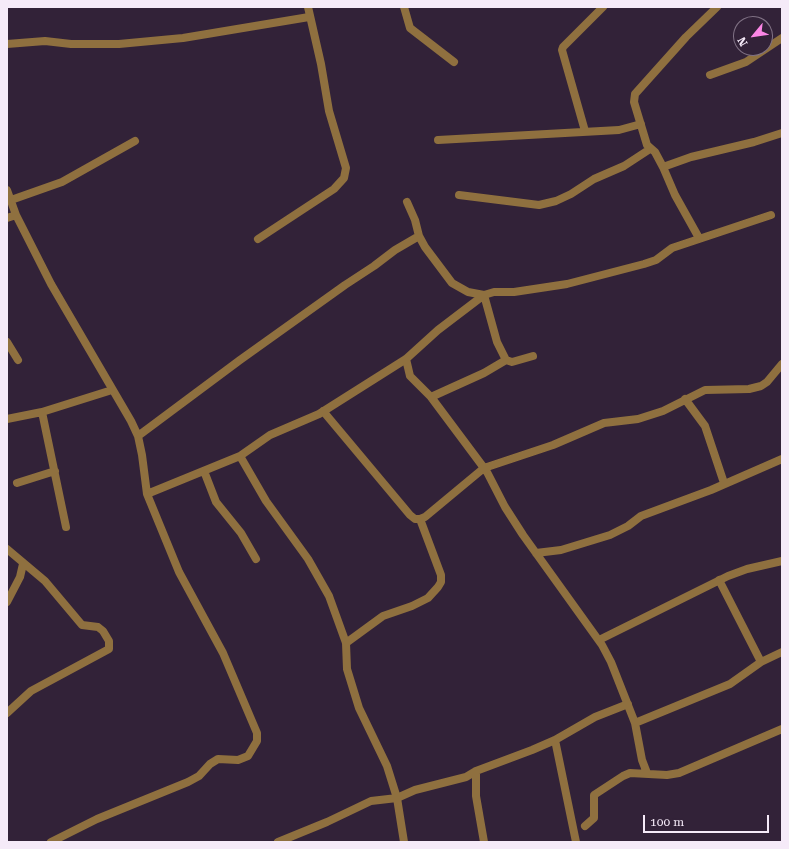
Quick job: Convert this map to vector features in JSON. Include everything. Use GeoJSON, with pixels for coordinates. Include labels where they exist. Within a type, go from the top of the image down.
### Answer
{"type":"FeatureCollection","features":[{"type":"Feature","properties":{"kind":"street"},"geometry":{"type":"LineString","coordinates":[[258,239],[334,189],[344,178],[346,168],[328,111],[321,64],[309,17],[308,7]]}},
{"type":"Feature","properties":{"kind":"street"},"geometry":{"type":"LineString","coordinates":[[404,7],[410,28],[415,34],[454,62]]}},
{"type":"Feature","properties":{"kind":"street"},"geometry":{"type":"LineString","coordinates":[[585,130],[562,50],[563,47],[603,7]]}},
{"type":"Feature","properties":{"kind":"street"},"geometry":{"type":"LineString","coordinates":[[699,238],[675,195],[655,152],[647,145],[634,102],[635,94],[686,37],[717,7]]}},
{"type":"Feature","properties":{"kind":"street"},"geometry":{"type":"LineString","coordinates":[[7,44],[45,41],[71,44],[120,44],[183,38],[309,17]]}},
{"type":"Feature","properties":{"kind":"street"},"geometry":{"type":"LineString","coordinates":[[710,75],[746,62],[782,38]]}},
{"type":"Feature","properties":{"kind":"street"},"geometry":{"type":"LineString","coordinates":[[438,140],[585,130],[619,130],[641,124]]}},
{"type":"Feature","properties":{"kind":"street"},"geometry":{"type":"LineString","coordinates":[[662,167],[691,157],[754,142],[782,132]]}},
{"type":"Feature","properties":{"kind":"street"},"geometry":{"type":"LineString","coordinates":[[11,200],[62,182],[135,140]]}},
{"type":"Feature","properties":{"kind":"street"},"geometry":{"type":"LineString","coordinates":[[459,195],[539,205],[556,201],[571,194],[594,179],[624,166],[650,149]]}},
{"type":"Feature","properties":{"kind":"street"},"geometry":{"type":"LineString","coordinates":[[7,190],[16,215],[51,284],[131,421],[138,436],[148,494],[179,572],[223,653],[257,733],[257,741],[248,756],[238,760],[218,759],[210,764],[199,776],[188,782],[97,819],[50,842]]}},
{"type":"Feature","properties":{"kind":"street"},"geometry":{"type":"LineString","coordinates":[[407,202],[415,220],[419,236],[425,247],[452,283],[468,292],[484,294],[494,292],[514,292],[567,284],[644,264],[656,260],[672,248],[771,215]]}},
{"type":"Feature","properties":{"kind":"street"},"geometry":{"type":"LineString","coordinates":[[7,218],[16,215]]}},
{"type":"Feature","properties":{"kind":"street"},"geometry":{"type":"LineString","coordinates":[[138,436],[345,284],[374,266],[395,250],[419,236]]}},
{"type":"Feature","properties":{"kind":"street"},"geometry":{"type":"LineString","coordinates":[[148,494],[240,456],[270,434],[323,411],[406,359],[438,330],[484,294]]}},
{"type":"Feature","properties":{"kind":"street"},"geometry":{"type":"LineString","coordinates":[[484,294],[497,342],[506,360],[512,362],[533,356]]}},
{"type":"Feature","properties":{"kind":"street"},"geometry":{"type":"LineString","coordinates":[[7,342],[18,360]]}},
{"type":"Feature","properties":{"kind":"street"},"geometry":{"type":"LineString","coordinates":[[406,359],[410,376],[430,397],[484,468],[513,521],[599,640],[611,662],[635,723],[642,760],[647,773]]}},
{"type":"Feature","properties":{"kind":"street"},"geometry":{"type":"LineString","coordinates":[[430,397],[484,373],[506,360]]}},
{"type":"Feature","properties":{"kind":"street"},"geometry":{"type":"LineString","coordinates":[[323,411],[410,514],[415,519],[420,519],[484,468],[553,444],[604,423],[638,419],[662,411],[705,390],[750,389],[761,386],[767,382],[782,364]]}},
{"type":"Feature","properties":{"kind":"street"},"geometry":{"type":"LineString","coordinates":[[7,419],[42,412],[112,390]]}},
{"type":"Feature","properties":{"kind":"street"},"geometry":{"type":"LineString","coordinates":[[685,399],[705,426],[724,483]]}},
{"type":"Feature","properties":{"kind":"street"},"geometry":{"type":"LineString","coordinates":[[42,412],[66,526]]}},
{"type":"Feature","properties":{"kind":"street"},"geometry":{"type":"LineString","coordinates":[[240,456],[266,501],[319,576],[328,596],[346,643],[347,669],[359,708],[387,766],[397,798],[404,842]]}},
{"type":"Feature","properties":{"kind":"street"},"geometry":{"type":"LineString","coordinates":[[536,553],[561,550],[610,535],[628,526],[641,516],[782,459]]}},
{"type":"Feature","properties":{"kind":"street"},"geometry":{"type":"LineString","coordinates":[[17,483],[55,471]]}},
{"type":"Feature","properties":{"kind":"street"},"geometry":{"type":"LineString","coordinates":[[204,472],[216,502],[241,533],[256,559]]}},
{"type":"Feature","properties":{"kind":"street"},"geometry":{"type":"LineString","coordinates":[[346,643],[383,616],[428,598],[441,582],[441,575],[420,519]]}},
{"type":"Feature","properties":{"kind":"street"},"geometry":{"type":"LineString","coordinates":[[7,549],[55,591],[82,625],[93,625],[103,631],[109,641],[109,649],[31,691],[7,713]]}},
{"type":"Feature","properties":{"kind":"street"},"geometry":{"type":"LineString","coordinates":[[599,640],[719,580],[747,569],[782,561]]}},
{"type":"Feature","properties":{"kind":"street"},"geometry":{"type":"LineString","coordinates":[[7,602],[20,577],[23,564]]}},
{"type":"Feature","properties":{"kind":"street"},"geometry":{"type":"LineString","coordinates":[[719,580],[761,662]]}},
{"type":"Feature","properties":{"kind":"street"},"geometry":{"type":"LineString","coordinates":[[635,723],[730,684],[761,662],[782,652]]}},
{"type":"Feature","properties":{"kind":"street"},"geometry":{"type":"LineString","coordinates":[[278,842],[327,822],[371,801],[397,798],[415,790],[466,777],[476,771],[555,740],[595,717],[628,704]]}},
{"type":"Feature","properties":{"kind":"street"},"geometry":{"type":"LineString","coordinates":[[585,826],[594,818],[593,799],[597,792],[630,773],[667,775],[679,773],[782,729]]}},
{"type":"Feature","properties":{"kind":"street"},"geometry":{"type":"LineString","coordinates":[[555,740],[576,842]]}},
{"type":"Feature","properties":{"kind":"street"},"geometry":{"type":"LineString","coordinates":[[476,771],[476,796],[484,842]]}}]}
